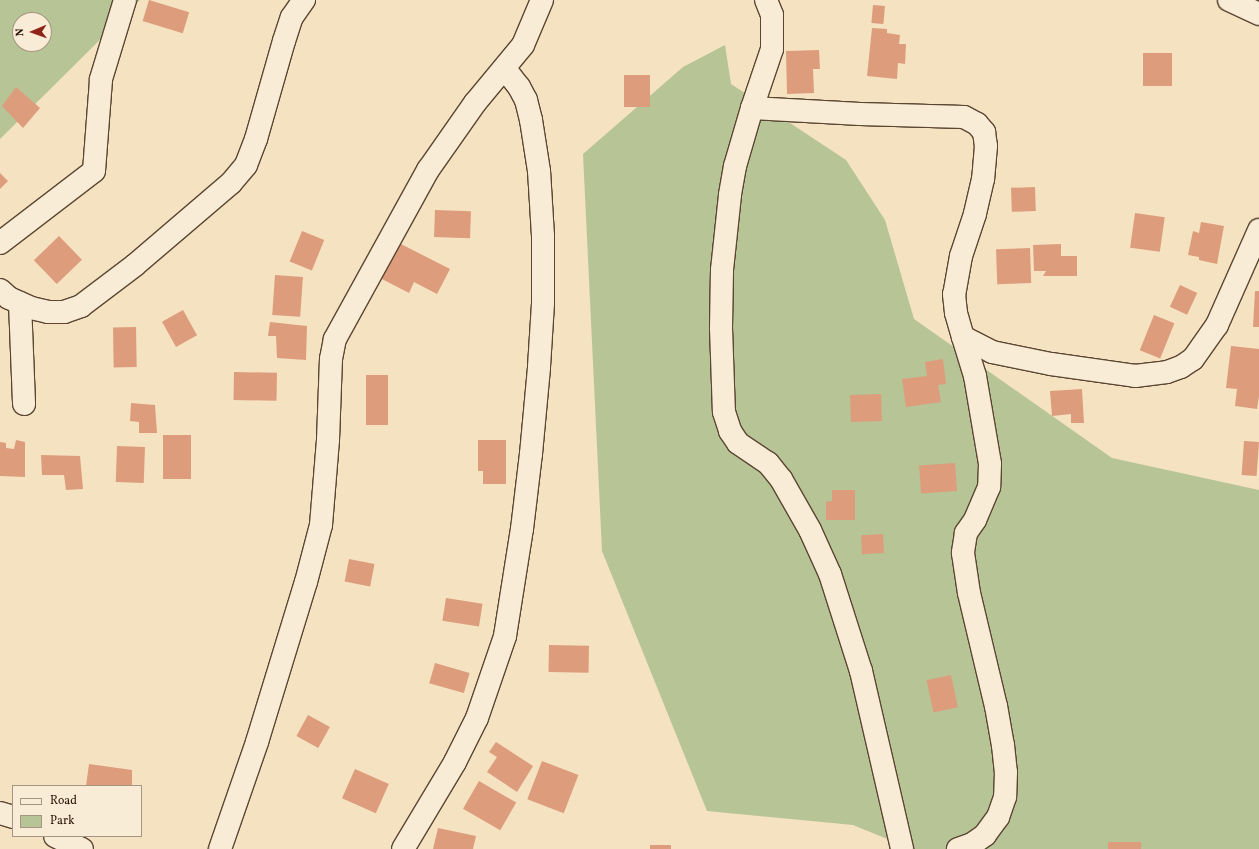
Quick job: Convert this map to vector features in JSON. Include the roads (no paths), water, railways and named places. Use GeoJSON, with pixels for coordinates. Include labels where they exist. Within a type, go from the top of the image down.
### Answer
{"type":"FeatureCollection","features":[{"type":"Feature","properties":{"kind":"street"},"geometry":{"type":"LineString","coordinates":[[0,243],[94,171],[101,79],[126,0]]}},
{"type":"Feature","properties":{"kind":"street"},"geometry":{"type":"LineString","coordinates":[[0,290],[9,298],[48,312],[64,312],[81,306],[134,265],[231,183],[246,165],[256,139],[292,17],[304,0]]}},
{"type":"Feature","properties":{"kind":"street"},"geometry":{"type":"LineString","coordinates":[[220,849],[257,742],[306,582],[321,525],[328,440],[331,360],[335,339],[428,170],[475,103],[523,45],[542,0]]}},
{"type":"Feature","properties":{"kind":"street"},"geometry":{"type":"LineString","coordinates":[[766,0],[772,15],[772,49],[752,108],[735,166],[730,195],[722,270],[721,328],[724,412],[730,431],[738,442],[768,463],[781,479],[810,530],[830,574],[860,671],[902,849]]}},
{"type":"Feature","properties":{"kind":"street"},"geometry":{"type":"LineString","coordinates":[[1228,0],[1259,14]]}},
{"type":"Feature","properties":{"kind":"street"},"geometry":{"type":"LineString","coordinates":[[403,849],[455,762],[477,718],[505,636],[523,521],[539,367],[543,303],[543,236],[540,171],[531,120],[526,100],[519,87],[504,69]]}},
{"type":"Feature","properties":{"kind":"street"},"geometry":{"type":"LineString","coordinates":[[752,108],[860,114],[964,117],[977,124],[984,132],[986,146],[985,162],[975,214],[959,262],[954,294],[956,312],[975,376],[990,464],[989,487],[975,520],[966,533],[963,553],[964,565],[996,706],[1006,772],[1006,797],[996,821],[985,836],[972,844],[958,849]]}},
{"type":"Feature","properties":{"kind":"street"},"geometry":{"type":"LineString","coordinates":[[963,337],[992,352],[1051,364],[1136,376],[1167,372],[1181,367],[1193,359],[1216,325],[1259,230]]}},
{"type":"Feature","properties":{"kind":"street"},"geometry":{"type":"LineString","coordinates":[[20,303],[24,404]]}},
{"type":"Feature","properties":{"kind":"street"},"geometry":{"type":"LineString","coordinates":[[0,813],[12,818]]}},
{"type":"Feature","properties":{"kind":"street"},"geometry":{"type":"LineString","coordinates":[[57,837],[82,849]]}}]}
